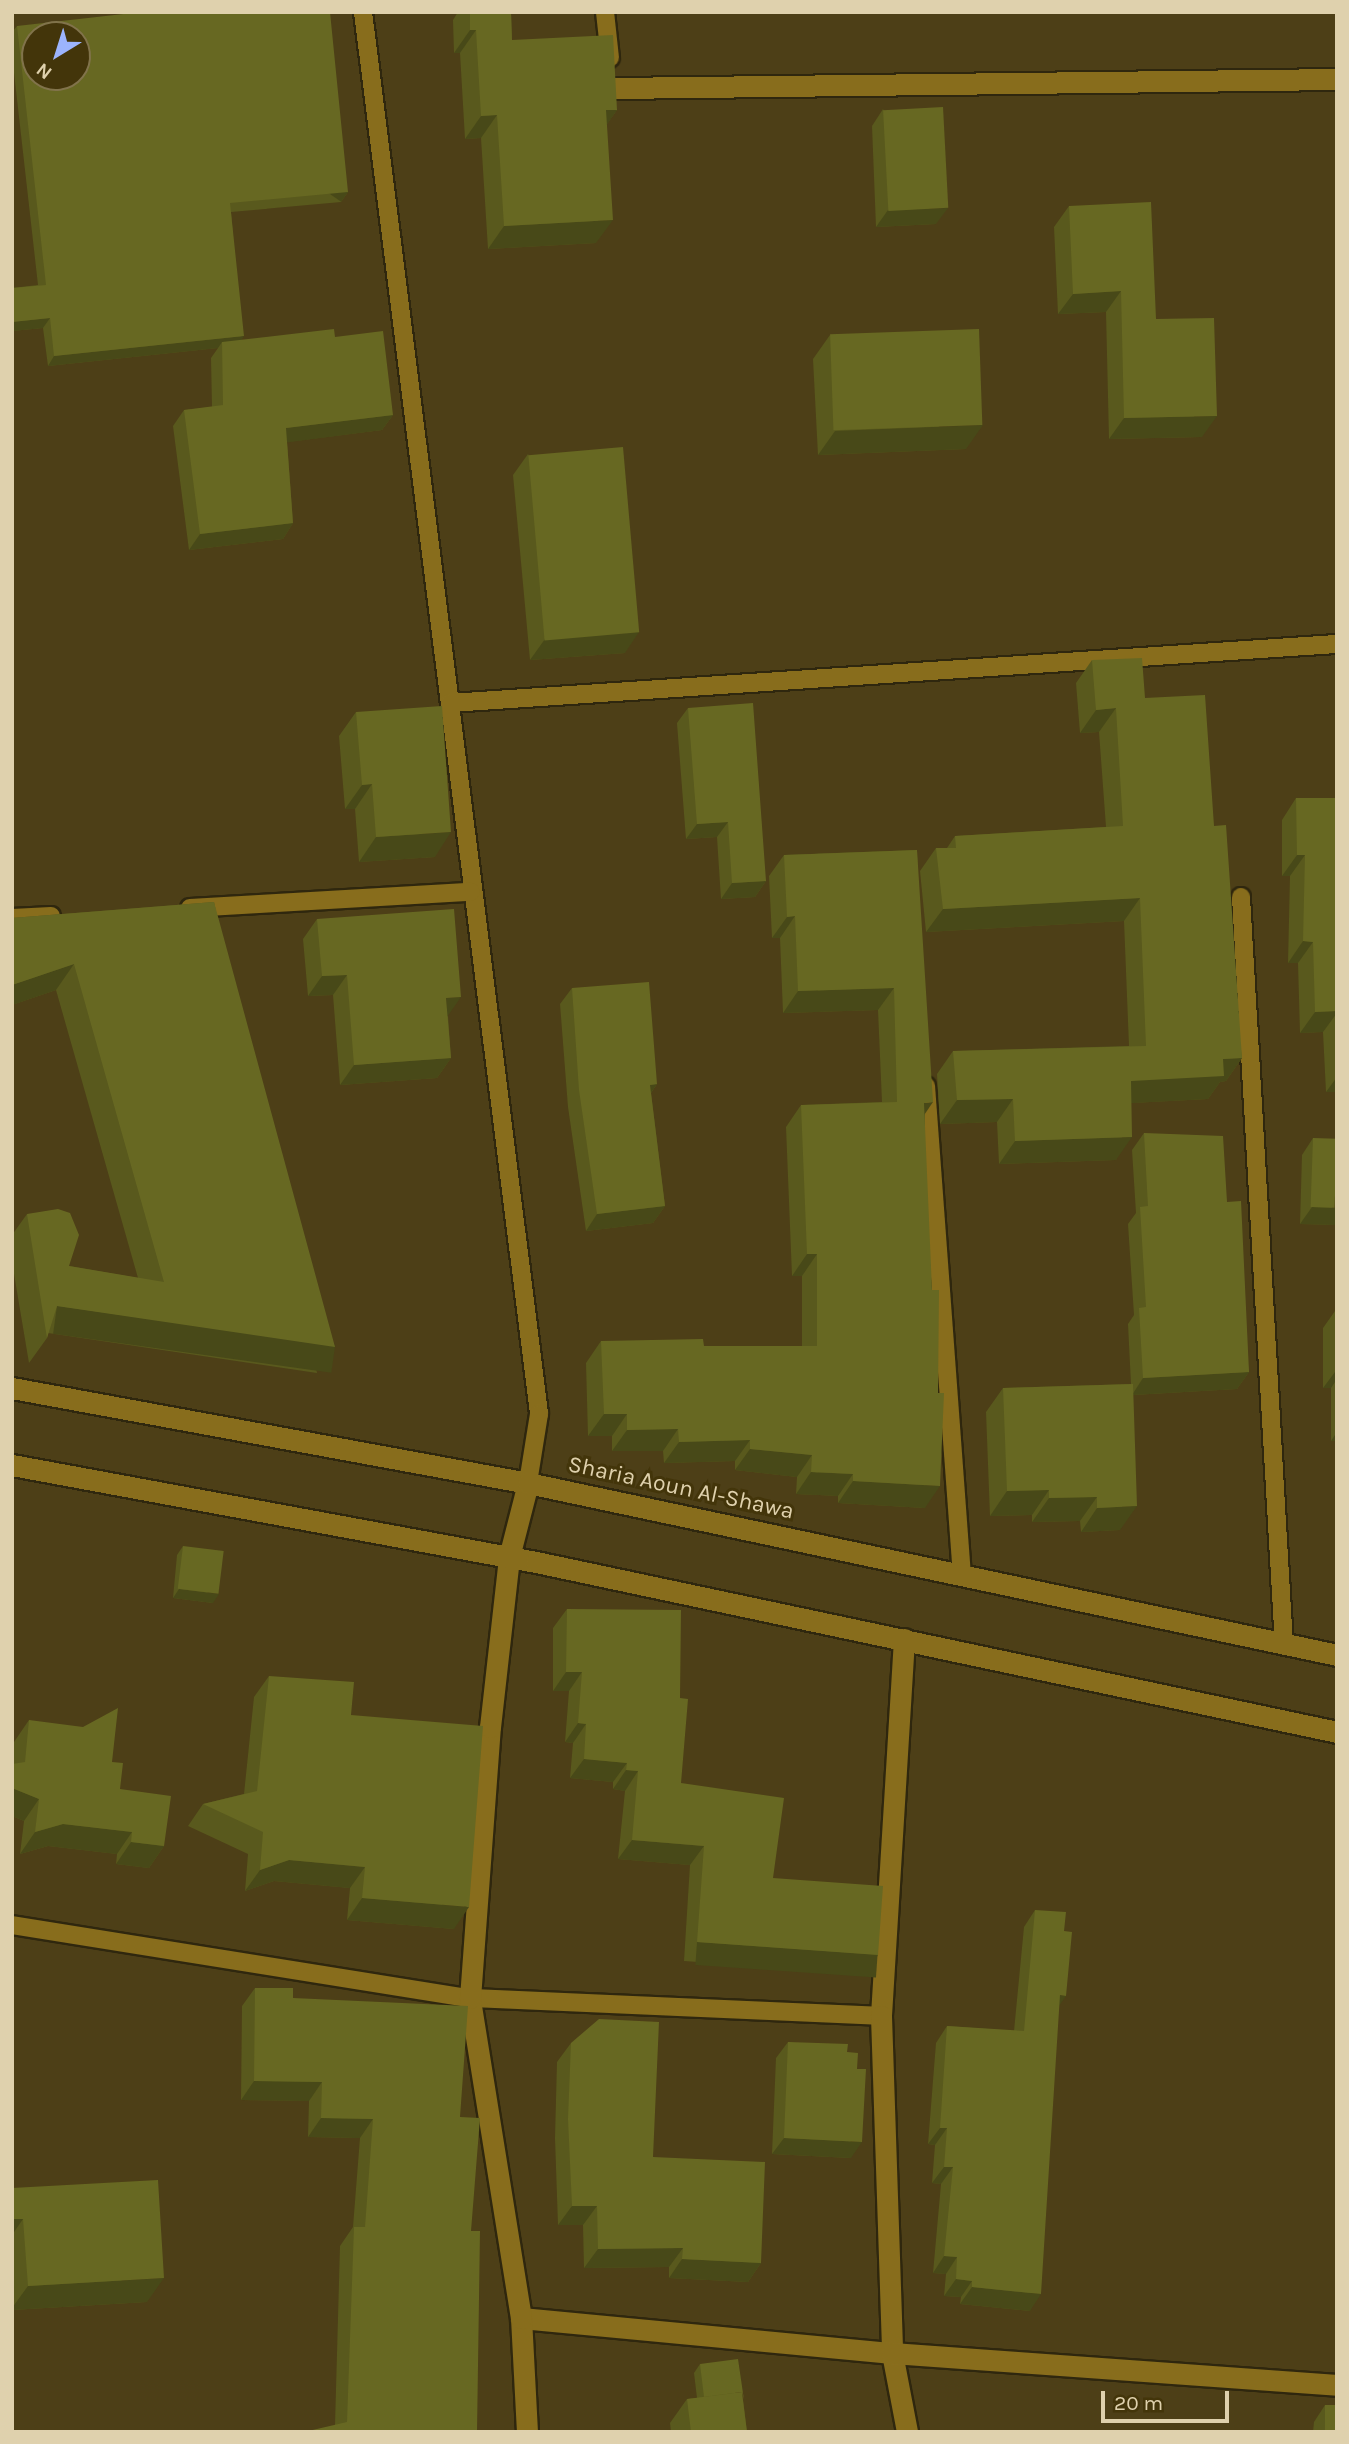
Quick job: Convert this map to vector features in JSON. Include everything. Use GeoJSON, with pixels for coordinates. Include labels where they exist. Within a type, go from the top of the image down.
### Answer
{"type":"FeatureCollection","features":[{"type":"Feature","properties":{"kind":"street"},"geometry":{"type":"LineString","coordinates":[[612,88],[1337,79]]}},
{"type":"Feature","properties":{"kind":"street","name":"Sharia Aoun Al-Shawa"},"geometry":{"type":"LineString","coordinates":[[12,1388],[528,1482],[1337,1655]]}},
{"type":"Feature","properties":{"kind":"street"},"geometry":{"type":"LineString","coordinates":[[12,1465],[509,1557],[1337,1732]]}},
{"type":"Feature","properties":{"kind":"street"},"geometry":{"type":"LineString","coordinates":[[527,2432],[521,2318],[470,1998],[490,1727],[509,1557],[528,1482]]}},
{"type":"Feature","properties":{"kind":"street"},"geometry":{"type":"LineString","coordinates":[[904,1639],[881,2016],[892,2353],[907,2432]]}},
{"type":"Feature","properties":{"kind":"street"},"geometry":{"type":"LineString","coordinates":[[521,2318],[892,2353],[1337,2385]]}},
{"type":"Feature","properties":{"kind":"lane"},"geometry":{"type":"LineString","coordinates":[[363,12],[450,703],[471,892],[539,1414],[528,1482]]}},
{"type":"Feature","properties":{"kind":"lane"},"geometry":{"type":"LineString","coordinates":[[605,12],[612,88]]}},
{"type":"Feature","properties":{"kind":"lane"},"geometry":{"type":"LineString","coordinates":[[450,703],[1337,644]]}},
{"type":"Feature","properties":{"kind":"lane"},"geometry":{"type":"LineString","coordinates":[[165,909],[471,892]]}},
{"type":"Feature","properties":{"kind":"lane"},"geometry":{"type":"LineString","coordinates":[[1241,897],[1284,1644]]}},
{"type":"Feature","properties":{"kind":"lane"},"geometry":{"type":"LineString","coordinates":[[12,918],[68,915]]}},
{"type":"Feature","properties":{"kind":"lane"},"geometry":{"type":"LineString","coordinates":[[925,1073],[962,1575]]}},
{"type":"Feature","properties":{"kind":"lane"},"geometry":{"type":"LineString","coordinates":[[12,1925],[470,1998],[881,2016]]}},
{"type":"Feature","properties":{"kind":"building"},"geometry":{"type":"Polygon","coordinates":[[[141,12],[330,12],[348,192],[230,203],[244,336],[54,356],[50,318],[12,322],[12,288],[46,285],[24,91],[91,91],[91,21],[61,21],[141,12]]]}},
{"type":"Feature","properties":{"kind":"building"},"geometry":{"type":"Polygon","coordinates":[[[470,12],[511,12],[512,40],[613,35],[617,110],[606,110],[613,220],[504,226],[497,115],[481,116],[476,30],[470,30],[470,12]]]}},
{"type":"Feature","properties":{"kind":"building"},"geometry":{"type":"Polygon","coordinates":[[[17,26],[21,26],[21,62],[17,26]]]}},
{"type":"Feature","properties":{"kind":"building"},"geometry":{"type":"Polygon","coordinates":[[[943,107],[948,208],[888,211],[883,110],[943,107]]]}},
{"type":"Feature","properties":{"kind":"building"},"geometry":{"type":"Polygon","coordinates":[[[1151,202],[1156,319],[1214,318],[1217,416],[1124,418],[1121,291],[1073,294],[1069,206],[1151,202]]]}},
{"type":"Feature","properties":{"kind":"building"},"geometry":{"type":"Polygon","coordinates":[[[334,329],[335,337],[383,331],[393,415],[286,428],[293,523],[200,534],[184,410],[223,405],[222,342],[334,329]]]}},
{"type":"Feature","properties":{"kind":"building"},"geometry":{"type":"Polygon","coordinates":[[[979,329],[982,425],[833,430],[830,334],[979,329]]]}},
{"type":"Feature","properties":{"kind":"building"},"geometry":{"type":"Polygon","coordinates":[[[623,447],[639,632],[545,641],[528,455],[623,447]]]}},
{"type":"Feature","properties":{"kind":"building"},"geometry":{"type":"Polygon","coordinates":[[[1142,658],[1145,698],[1205,695],[1214,826],[1226,825],[1242,1058],[1223,1059],[1224,1076],[1131,1081],[1132,1137],[1015,1141],[1013,1099],[957,1100],[953,1051],[1146,1046],[1140,898],[943,909],[936,848],[956,848],[955,836],[1123,826],[1116,708],[1096,710],[1092,660],[1142,658]]]}},
{"type":"Feature","properties":{"kind":"building"},"geometry":{"type":"Polygon","coordinates":[[[753,703],[766,881],[732,883],[728,822],[697,824],[688,708],[753,703]]]}},
{"type":"Feature","properties":{"kind":"building"},"geometry":{"type":"Polygon","coordinates":[[[442,706],[451,832],[376,837],[372,784],[362,785],[356,712],[442,706]]]}},
{"type":"Feature","properties":{"kind":"building"},"geometry":{"type":"Polygon","coordinates":[[[1296,798],[1337,798],[1337,1011],[1315,1012],[1313,942],[1303,941],[1305,855],[1297,855],[1296,798]]]}},
{"type":"Feature","properties":{"kind":"building"},"geometry":{"type":"Polygon","coordinates":[[[917,850],[933,1102],[924,1103],[932,1290],[939,1290],[938,1393],[944,1393],[940,1486],[853,1481],[853,1474],[811,1472],[812,1455],[750,1449],[750,1440],[679,1442],[678,1429],[627,1430],[627,1414],[604,1414],[601,1341],[703,1339],[704,1346],[817,1346],[817,1254],[807,1254],[801,1105],[897,1102],[894,988],[798,991],[795,916],[787,917],[784,855],[917,850]]]}},
{"type":"Feature","properties":{"kind":"building"},"geometry":{"type":"Polygon","coordinates":[[[214,902],[335,1347],[57,1306],[47,1338],[27,1214],[58,1209],[70,1213],[79,1235],[69,1266],[164,1282],[74,964],[12,985],[12,918],[214,902]]]}},
{"type":"Feature","properties":{"kind":"building"},"geometry":{"type":"Polygon","coordinates":[[[454,909],[461,997],[446,998],[451,1058],[354,1065],[347,975],[322,976],[317,919],[454,909]]]}},
{"type":"Feature","properties":{"kind":"building"},"geometry":{"type":"Polygon","coordinates":[[[649,982],[657,1084],[650,1085],[665,1206],[597,1214],[579,1090],[572,988],[649,982]]]}},
{"type":"Feature","properties":{"kind":"building"},"geometry":{"type":"Polygon","coordinates":[[[1144,1133],[1223,1136],[1227,1202],[1241,1201],[1249,1372],[1143,1378],[1139,1308],[1146,1307],[1140,1207],[1148,1206],[1144,1133]]]}},
{"type":"Feature","properties":{"kind":"building"},"geometry":{"type":"Polygon","coordinates":[[[1313,1138],[1337,1139],[1335,1208],[1311,1207],[1313,1138]]]}},
{"type":"Feature","properties":{"kind":"building"},"geometry":{"type":"Polygon","coordinates":[[[1337,1311],[1337,1372],[1335,1372],[1337,1311]]]}},
{"type":"Feature","properties":{"kind":"building"},"geometry":{"type":"Polygon","coordinates":[[[1133,1384],[1137,1506],[1097,1508],[1097,1497],[1049,1498],[1049,1490],[1007,1491],[1003,1388],[1133,1384]]]}},
{"type":"Feature","properties":{"kind":"building"},"geometry":{"type":"Polygon","coordinates":[[[183,1546],[224,1551],[218,1594],[178,1589],[183,1546]]]}},
{"type":"Feature","properties":{"kind":"building"},"geometry":{"type":"Polygon","coordinates":[[[567,1609],[681,1610],[680,1698],[688,1699],[681,1783],[784,1798],[773,1878],[883,1886],[878,1955],[697,1942],[704,1846],[632,1840],[638,1771],[626,1770],[627,1763],[584,1759],[586,1724],[578,1723],[582,1672],[566,1672],[567,1609]]]}},
{"type":"Feature","properties":{"kind":"building"},"geometry":{"type":"Polygon","coordinates":[[[269,1676],[354,1682],[351,1715],[483,1726],[469,1907],[362,1898],[365,1867],[289,1860],[260,1870],[263,1832],[203,1804],[257,1791],[269,1676]]]}},
{"type":"Feature","properties":{"kind":"building"},"geometry":{"type":"Polygon","coordinates":[[[118,1708],[112,1762],[123,1763],[120,1789],[171,1796],[164,1846],[131,1842],[132,1832],[63,1824],[35,1832],[39,1799],[12,1788],[12,1764],[25,1762],[29,1720],[83,1727],[118,1708]]]}},
{"type":"Feature","properties":{"kind":"building"},"geometry":{"type":"Polygon","coordinates":[[[1035,1910],[1066,1912],[1064,1931],[1072,1932],[1066,1996],[1060,1995],[1041,2294],[972,2287],[972,2281],[956,2279],[957,2257],[944,2256],[953,2167],[944,2167],[947,2128],[940,2128],[947,2026],[1024,2031],[1035,1910]]]}},
{"type":"Feature","properties":{"kind":"building"},"geometry":{"type":"Polygon","coordinates":[[[255,1988],[293,1988],[293,1998],[468,2006],[460,2117],[480,2118],[471,2231],[480,2231],[477,2432],[304,2432],[347,2422],[354,2227],[365,2227],[373,2119],[321,2118],[322,2082],[254,2081],[255,1988]]]}},
{"type":"Feature","properties":{"kind":"building"},"geometry":{"type":"Polygon","coordinates":[[[599,2019],[659,2022],[653,2157],[765,2162],[761,2263],[682,2259],[683,2248],[598,2249],[597,2206],[572,2206],[568,2119],[571,2043],[599,2019]]]}},
{"type":"Feature","properties":{"kind":"building"},"geometry":{"type":"Polygon","coordinates":[[[788,2042],[848,2044],[847,2052],[858,2053],[857,2069],[866,2069],[862,2142],[784,2138],[788,2042]]]}},
{"type":"Feature","properties":{"kind":"building"},"geometry":{"type":"Polygon","coordinates":[[[158,2180],[164,2278],[28,2286],[23,2219],[12,2219],[12,2188],[158,2180]]]}},
{"type":"Feature","properties":{"kind":"building"},"geometry":{"type":"Polygon","coordinates":[[[738,2359],[744,2400],[742,2392],[704,2397],[700,2364],[738,2359]]]}},
{"type":"Feature","properties":{"kind":"building"},"geometry":{"type":"Polygon","coordinates":[[[742,2392],[747,2432],[691,2432],[687,2399],[742,2392]]]}},
{"type":"Feature","properties":{"kind":"building"},"geometry":{"type":"Polygon","coordinates":[[[1325,2405],[1337,2405],[1337,2432],[1325,2432],[1325,2405]]]}}]}
